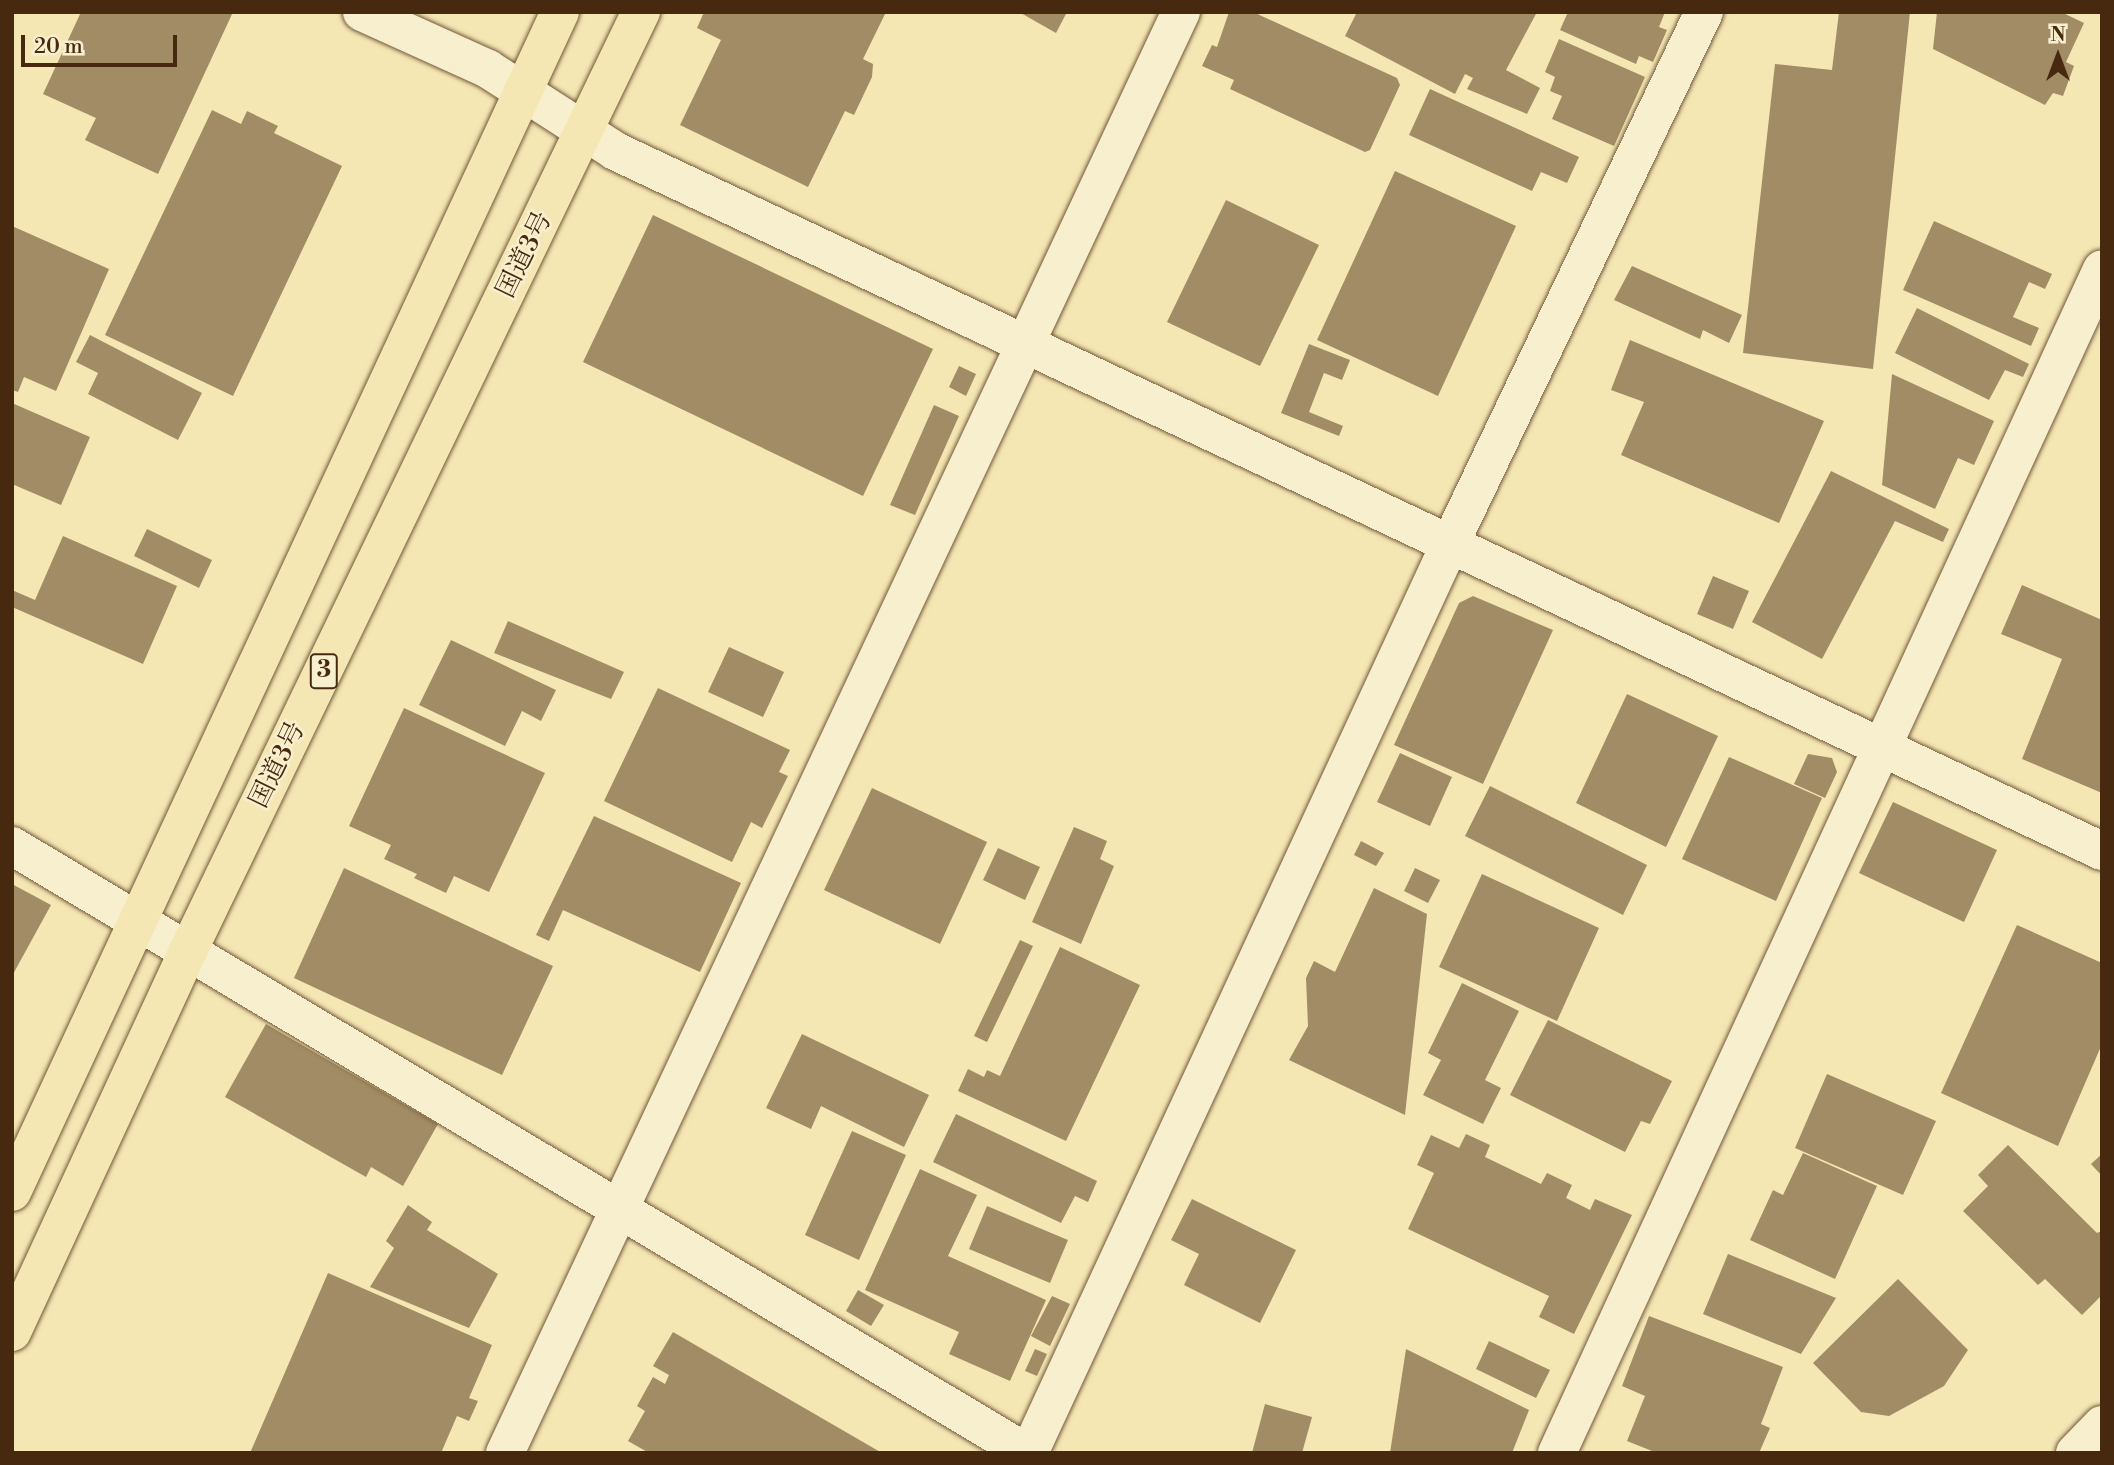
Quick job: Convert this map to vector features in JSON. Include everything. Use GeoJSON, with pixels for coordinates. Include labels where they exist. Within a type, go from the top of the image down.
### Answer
{"type":"FeatureCollection","features":[{"type":"Feature","properties":{"kind":"highway","name":"3"},"geometry":{"type":"LineString","coordinates":[[12,1192],[560,12]]}},
{"type":"Feature","properties":{"kind":"highway","name":"国道3号"},"geometry":{"type":"LineString","coordinates":[[12,1332],[188,951],[600,141],[641,12]]}},
{"type":"Feature","properties":{"kind":"street"},"geometry":{"type":"LineString","coordinates":[[362,12],[488,69],[600,141],[1024,347],[2102,851]]}},
{"type":"Feature","properties":{"kind":"street"},"geometry":{"type":"LineString","coordinates":[[505,1453],[615,1209],[1181,12]]}},
{"type":"Feature","properties":{"kind":"street"},"geometry":{"type":"LineString","coordinates":[[12,846],[615,1209],[1028,1453],[1449,547],[1704,12]]}},
{"type":"Feature","properties":{"kind":"street"},"geometry":{"type":"LineString","coordinates":[[1557,1453],[2102,269]]}},
{"type":"Feature","properties":{"kind":"street"},"geometry":{"type":"LineString","coordinates":[[2075,1453],[2102,1425]]}},
{"type":"Feature","properties":{"kind":"building"},"geometry":{"type":"Polygon","coordinates":[[[81,12],[233,12],[158,174],[85,140],[96,118],[43,94],[81,12]]]}},
{"type":"Feature","properties":{"kind":"building"},"geometry":{"type":"Polygon","coordinates":[[[704,12],[886,12],[863,59],[873,64],[872,77],[854,115],[845,111],[808,187],[680,125],[721,40],[697,28],[704,12]]]}},
{"type":"Feature","properties":{"kind":"building"},"geometry":{"type":"Polygon","coordinates":[[[1019,12],[1067,12],[1056,33],[1019,12]]]}},
{"type":"Feature","properties":{"kind":"building"},"geometry":{"type":"Polygon","coordinates":[[[1229,12],[1253,12],[1397,78],[1400,85],[1370,150],[1365,152],[1230,89],[1234,80],[1202,66],[1212,45],[1217,47],[1229,12]]]}},
{"type":"Feature","properties":{"kind":"building"},"geometry":{"type":"Polygon","coordinates":[[[1357,12],[1537,12],[1506,70],[1540,88],[1527,114],[1467,89],[1473,78],[1465,74],[1455,94],[1345,36],[1357,12]]]}},
{"type":"Feature","properties":{"kind":"building"},"geometry":{"type":"Polygon","coordinates":[[[1568,12],[1665,12],[1659,27],[1667,30],[1653,62],[1639,56],[1636,64],[1560,30],[1568,12]]]}},
{"type":"Feature","properties":{"kind":"building"},"geometry":{"type":"Polygon","coordinates":[[[1839,12],[1910,12],[1873,369],[1743,353],[1775,64],[1832,70],[1839,12]]]}},
{"type":"Feature","properties":{"kind":"building"},"geometry":{"type":"Polygon","coordinates":[[[1937,12],[2061,12],[2084,23],[2066,62],[2074,66],[2063,96],[2053,93],[2045,105],[1933,49],[1937,12]]]}},
{"type":"Feature","properties":{"kind":"building"},"geometry":{"type":"Polygon","coordinates":[[[1559,39],[1645,77],[1614,146],[1552,119],[1562,96],[1550,91],[1555,77],[1545,72],[1559,39]]]}},
{"type":"Feature","properties":{"kind":"building"},"geometry":{"type":"Polygon","coordinates":[[[1430,89],[1579,157],[1567,183],[1541,172],[1532,191],[1409,135],[1430,89]]]}},
{"type":"Feature","properties":{"kind":"building"},"geometry":{"type":"Polygon","coordinates":[[[212,110],[241,124],[247,111],[278,126],[274,133],[342,166],[233,396],[105,335],[212,110]]]}},
{"type":"Feature","properties":{"kind":"building"},"geometry":{"type":"Polygon","coordinates":[[[1395,171],[1516,226],[1438,396],[1317,340],[1395,171]]]}},
{"type":"Feature","properties":{"kind":"building"},"geometry":{"type":"Polygon","coordinates":[[[1226,200],[1319,245],[1260,366],[1167,322],[1226,200]]]}},
{"type":"Feature","properties":{"kind":"building"},"geometry":{"type":"Polygon","coordinates":[[[653,215],[933,349],[863,496],[583,362],[653,215]]]}},
{"type":"Feature","properties":{"kind":"building"},"geometry":{"type":"Polygon","coordinates":[[[1934,221],[2052,274],[2045,289],[2029,282],[2013,317],[2039,328],[2031,346],[1903,290],[1934,221]]]}},
{"type":"Feature","properties":{"kind":"building"},"geometry":{"type":"Polygon","coordinates":[[[12,226],[109,269],[56,391],[24,377],[18,392],[12,390],[12,226]]]}},
{"type":"Feature","properties":{"kind":"building"},"geometry":{"type":"Polygon","coordinates":[[[1632,266],[1742,315],[1729,343],[1703,330],[1700,339],[1614,300],[1632,266]]]}},
{"type":"Feature","properties":{"kind":"building"},"geometry":{"type":"Polygon","coordinates":[[[1917,308],[2029,364],[2023,377],[2005,370],[1989,400],[1895,353],[1917,308]]]}},
{"type":"Feature","properties":{"kind":"building"},"geometry":{"type":"Polygon","coordinates":[[[90,335],[202,393],[178,440],[88,394],[98,373],[76,362],[90,335]]]}},
{"type":"Feature","properties":{"kind":"building"},"geometry":{"type":"Polygon","coordinates":[[[1630,340],[1824,421],[1779,523],[1621,455],[1644,402],[1611,390],[1630,340]]]}},
{"type":"Feature","properties":{"kind":"building"},"geometry":{"type":"Polygon","coordinates":[[[1309,344],[1350,360],[1342,380],[1324,373],[1309,412],[1343,426],[1339,436],[1281,413],[1309,344]]]}},
{"type":"Feature","properties":{"kind":"building"},"geometry":{"type":"Polygon","coordinates":[[[959,366],[976,374],[966,396],[949,387],[959,366]]]}},
{"type":"Feature","properties":{"kind":"building"},"geometry":{"type":"Polygon","coordinates":[[[1892,374],[1994,421],[1974,465],[1958,458],[1935,509],[1882,485],[1892,374]]]}},
{"type":"Feature","properties":{"kind":"building"},"geometry":{"type":"Polygon","coordinates":[[[12,403],[90,437],[61,505],[12,484],[12,403]]]}},
{"type":"Feature","properties":{"kind":"building"},"geometry":{"type":"Polygon","coordinates":[[[934,405],[959,416],[915,515],[890,505],[934,405]]]}},
{"type":"Feature","properties":{"kind":"building"},"geometry":{"type":"Polygon","coordinates":[[[1831,471],[1949,529],[1943,542],[1895,521],[1822,659],[1752,622],[1831,471]]]}},
{"type":"Feature","properties":{"kind":"building"},"geometry":{"type":"Polygon","coordinates":[[[147,529],[212,560],[199,588],[134,556],[147,529]]]}},
{"type":"Feature","properties":{"kind":"building"},"geometry":{"type":"Polygon","coordinates":[[[63,536],[177,586],[143,664],[12,607],[12,590],[35,600],[63,536]]]}},
{"type":"Feature","properties":{"kind":"building"},"geometry":{"type":"Polygon","coordinates":[[[1713,576],[1749,591],[1733,629],[1697,614],[1713,576]]]}},
{"type":"Feature","properties":{"kind":"building"},"geometry":{"type":"Polygon","coordinates":[[[2022,585],[2102,620],[2102,793],[2022,759],[2062,659],[2001,634],[2022,585]]]}},
{"type":"Feature","properties":{"kind":"building"},"geometry":{"type":"Polygon","coordinates":[[[1473,596],[1553,630],[1483,784],[1394,745],[1459,603],[1473,596]]]}},
{"type":"Feature","properties":{"kind":"building"},"geometry":{"type":"Polygon","coordinates":[[[508,621],[624,672],[611,699],[494,653],[508,621]]]}},
{"type":"Feature","properties":{"kind":"building"},"geometry":{"type":"Polygon","coordinates":[[[451,640],[556,690],[541,721],[522,711],[505,746],[419,705],[451,640]]]}},
{"type":"Feature","properties":{"kind":"building"},"geometry":{"type":"Polygon","coordinates":[[[729,647],[784,672],[763,717],[708,692],[729,647]]]}},
{"type":"Feature","properties":{"kind":"building"},"geometry":{"type":"Polygon","coordinates":[[[658,688],[790,750],[779,772],[788,776],[762,828],[751,822],[732,862],[604,801],[658,688]]]}},
{"type":"Feature","properties":{"kind":"building"},"geometry":{"type":"Polygon","coordinates":[[[1627,694],[1718,736],[1666,847],[1576,803],[1627,694]]]}},
{"type":"Feature","properties":{"kind":"building"},"geometry":{"type":"Polygon","coordinates":[[[404,708],[545,773],[489,892],[454,876],[446,893],[414,878],[417,874],[384,859],[391,845],[349,826],[404,708]]]}},
{"type":"Feature","properties":{"kind":"building"},"geometry":{"type":"Polygon","coordinates":[[[1400,753],[1452,777],[1430,826],[1377,802],[1400,753]]]}},
{"type":"Feature","properties":{"kind":"building"},"geometry":{"type":"Polygon","coordinates":[[[1808,754],[1832,758],[1837,772],[1825,798],[1794,784],[1808,754]]]}},
{"type":"Feature","properties":{"kind":"building"},"geometry":{"type":"Polygon","coordinates":[[[1729,757],[1822,798],[1776,901],[1682,859],[1729,757]]]}},
{"type":"Feature","properties":{"kind":"building"},"geometry":{"type":"Polygon","coordinates":[[[1490,786],[1647,865],[1623,915],[1465,836],[1490,786]]]}},
{"type":"Feature","properties":{"kind":"building"},"geometry":{"type":"Polygon","coordinates":[[[872,788],[987,842],[940,944],[824,890],[872,788]]]}},
{"type":"Feature","properties":{"kind":"building"},"geometry":{"type":"Polygon","coordinates":[[[1893,802],[1997,850],[1964,922],[1859,873],[1893,802]]]}},
{"type":"Feature","properties":{"kind":"building"},"geometry":{"type":"Polygon","coordinates":[[[594,816],[741,883],[700,972],[563,910],[549,941],[536,935],[594,816]]]}},
{"type":"Feature","properties":{"kind":"building"},"geometry":{"type":"Polygon","coordinates":[[[1074,827],[1107,841],[1100,859],[1114,866],[1081,944],[1032,922],[1074,827]]]}},
{"type":"Feature","properties":{"kind":"building"},"geometry":{"type":"Polygon","coordinates":[[[1361,841],[1384,853],[1376,866],[1354,855],[1361,841]]]}},
{"type":"Feature","properties":{"kind":"building"},"geometry":{"type":"Polygon","coordinates":[[[998,848],[1040,867],[1025,900],[983,880],[998,848]]]}},
{"type":"Feature","properties":{"kind":"building"},"geometry":{"type":"Polygon","coordinates":[[[344,868],[553,966],[502,1075],[294,978],[344,868]]]}},
{"type":"Feature","properties":{"kind":"building"},"geometry":{"type":"Polygon","coordinates":[[[1415,868],[1440,880],[1428,903],[1404,891],[1415,868]]]}},
{"type":"Feature","properties":{"kind":"building"},"geometry":{"type":"Polygon","coordinates":[[[1482,874],[1599,928],[1557,1021],[1439,967],[1482,874]]]}},
{"type":"Feature","properties":{"kind":"building"},"geometry":{"type":"Polygon","coordinates":[[[12,884],[51,905],[12,976],[12,884]]]}},
{"type":"Feature","properties":{"kind":"building"},"geometry":{"type":"Polygon","coordinates":[[[1374,888],[1427,914],[1405,1115],[1289,1060],[1308,1026],[1306,978],[1314,961],[1335,972],[1374,888]]]}},
{"type":"Feature","properties":{"kind":"building"},"geometry":{"type":"Polygon","coordinates":[[[2017,925],[2102,963],[2102,1044],[2058,1146],[1941,1093],[2017,925]]]}},
{"type":"Feature","properties":{"kind":"building"},"geometry":{"type":"Polygon","coordinates":[[[1020,940],[1033,946],[987,1042],[974,1036],[1020,940]]]}},
{"type":"Feature","properties":{"kind":"building"},"geometry":{"type":"Polygon","coordinates":[[[1060,947],[1140,985],[1066,1141],[958,1091],[968,1069],[984,1077],[987,1070],[1000,1076],[1060,947]]]}},
{"type":"Feature","properties":{"kind":"building"},"geometry":{"type":"Polygon","coordinates":[[[1462,983],[1519,1011],[1485,1080],[1501,1088],[1483,1124],[1423,1095],[1441,1060],[1428,1053],[1462,983]]]}},
{"type":"Feature","properties":{"kind":"building"},"geometry":{"type":"Polygon","coordinates":[[[1548,1020],[1672,1081],[1650,1124],[1641,1121],[1625,1152],[1510,1095],[1548,1020]]]}},
{"type":"Feature","properties":{"kind":"building"},"geometry":{"type":"Polygon","coordinates":[[[266,1024],[438,1124],[403,1186],[371,1167],[366,1177],[225,1097],[266,1024]]]}},
{"type":"Feature","properties":{"kind":"building"},"geometry":{"type":"Polygon","coordinates":[[[802,1034],[929,1095],[904,1147],[821,1106],[811,1129],[766,1108],[802,1034]]]}},
{"type":"Feature","properties":{"kind":"building"},"geometry":{"type":"Polygon","coordinates":[[[1827,1074],[1936,1121],[1903,1195],[1795,1148],[1827,1074]]]}},
{"type":"Feature","properties":{"kind":"building"},"geometry":{"type":"Polygon","coordinates":[[[956,1114],[1097,1181],[1088,1202],[1075,1196],[1061,1223],[933,1162],[956,1114]]]}},
{"type":"Feature","properties":{"kind":"building"},"geometry":{"type":"Polygon","coordinates":[[[852,1131],[906,1155],[859,1260],[805,1235],[852,1131]]]}},
{"type":"Feature","properties":{"kind":"building"},"geometry":{"type":"Polygon","coordinates":[[[1466,1134],[1490,1145],[1485,1157],[1541,1184],[1547,1173],[1572,1185],[1566,1198],[1590,1210],[1595,1199],[1632,1215],[1574,1334],[1539,1317],[1549,1296],[1408,1229],[1434,1173],[1417,1165],[1431,1135],[1459,1148],[1466,1134]]]}},
{"type":"Feature","properties":{"kind":"building"},"geometry":{"type":"Polygon","coordinates":[[[2008,1145],[2097,1233],[2102,1231],[2102,1295],[2082,1315],[2045,1279],[2038,1285],[1963,1211],[1988,1186],[1978,1175],[2008,1145]]]}},
{"type":"Feature","properties":{"kind":"building"},"geometry":{"type":"Polygon","coordinates":[[[1803,1153],[1877,1186],[1835,1279],[1750,1240],[1773,1190],[1783,1195],[1803,1153]]]}},
{"type":"Feature","properties":{"kind":"building"},"geometry":{"type":"Polygon","coordinates":[[[2102,1154],[2102,1176],[2091,1164],[2102,1154]]]}},
{"type":"Feature","properties":{"kind":"building"},"geometry":{"type":"Polygon","coordinates":[[[920,1169],[977,1195],[948,1256],[1046,1300],[1010,1381],[949,1354],[959,1332],[865,1290],[920,1169]]]}},
{"type":"Feature","properties":{"kind":"building"},"geometry":{"type":"Polygon","coordinates":[[[1192,1199],[1296,1250],[1260,1323],[1184,1285],[1199,1254],[1171,1240],[1192,1199]]]}},
{"type":"Feature","properties":{"kind":"building"},"geometry":{"type":"Polygon","coordinates":[[[408,1205],[432,1222],[427,1230],[498,1274],[469,1328],[370,1287],[394,1248],[386,1241],[408,1205]]]}},
{"type":"Feature","properties":{"kind":"building"},"geometry":{"type":"Polygon","coordinates":[[[987,1206],[1068,1240],[1050,1283],[969,1249],[987,1206]]]}},
{"type":"Feature","properties":{"kind":"building"},"geometry":{"type":"Polygon","coordinates":[[[1728,1254],[1836,1298],[1801,1354],[1703,1314],[1728,1254]]]}},
{"type":"Feature","properties":{"kind":"building"},"geometry":{"type":"Polygon","coordinates":[[[328,1273],[492,1345],[469,1398],[478,1401],[469,1421],[457,1416],[441,1453],[250,1453],[328,1273]]]}},
{"type":"Feature","properties":{"kind":"building"},"geometry":{"type":"Polygon","coordinates":[[[1898,1279],[1968,1350],[1944,1386],[1889,1416],[1861,1412],[1813,1363],[1898,1279]]]}},
{"type":"Feature","properties":{"kind":"building"},"geometry":{"type":"Polygon","coordinates":[[[858,1290],[884,1305],[871,1326],[846,1311],[858,1290]]]}},
{"type":"Feature","properties":{"kind":"building"},"geometry":{"type":"Polygon","coordinates":[[[1052,1296],[1070,1304],[1050,1346],[1031,1336],[1052,1296]]]}},
{"type":"Feature","properties":{"kind":"building"},"geometry":{"type":"Polygon","coordinates":[[[1649,1316],[1783,1367],[1761,1424],[1770,1428],[1759,1453],[1657,1453],[1627,1441],[1645,1396],[1622,1386],[1649,1316]]]}},
{"type":"Feature","properties":{"kind":"building"},"geometry":{"type":"Polygon","coordinates":[[[673,1332],[882,1453],[649,1453],[628,1441],[645,1411],[637,1406],[653,1377],[665,1384],[669,1375],[653,1366],[673,1332]]]}},
{"type":"Feature","properties":{"kind":"building"},"geometry":{"type":"Polygon","coordinates":[[[1489,1341],[1550,1370],[1536,1398],[1476,1369],[1489,1341]]]}},
{"type":"Feature","properties":{"kind":"building"},"geometry":{"type":"Polygon","coordinates":[[[1035,1349],[1047,1354],[1037,1376],[1025,1371],[1035,1349]]]}},
{"type":"Feature","properties":{"kind":"building"},"geometry":{"type":"Polygon","coordinates":[[[1406,1349],[1529,1410],[1512,1453],[1390,1453],[1406,1349]]]}},
{"type":"Feature","properties":{"kind":"building"},"geometry":{"type":"Polygon","coordinates":[[[1265,1404],[1312,1417],[1302,1453],[1252,1453],[1265,1404]]]}}]}
